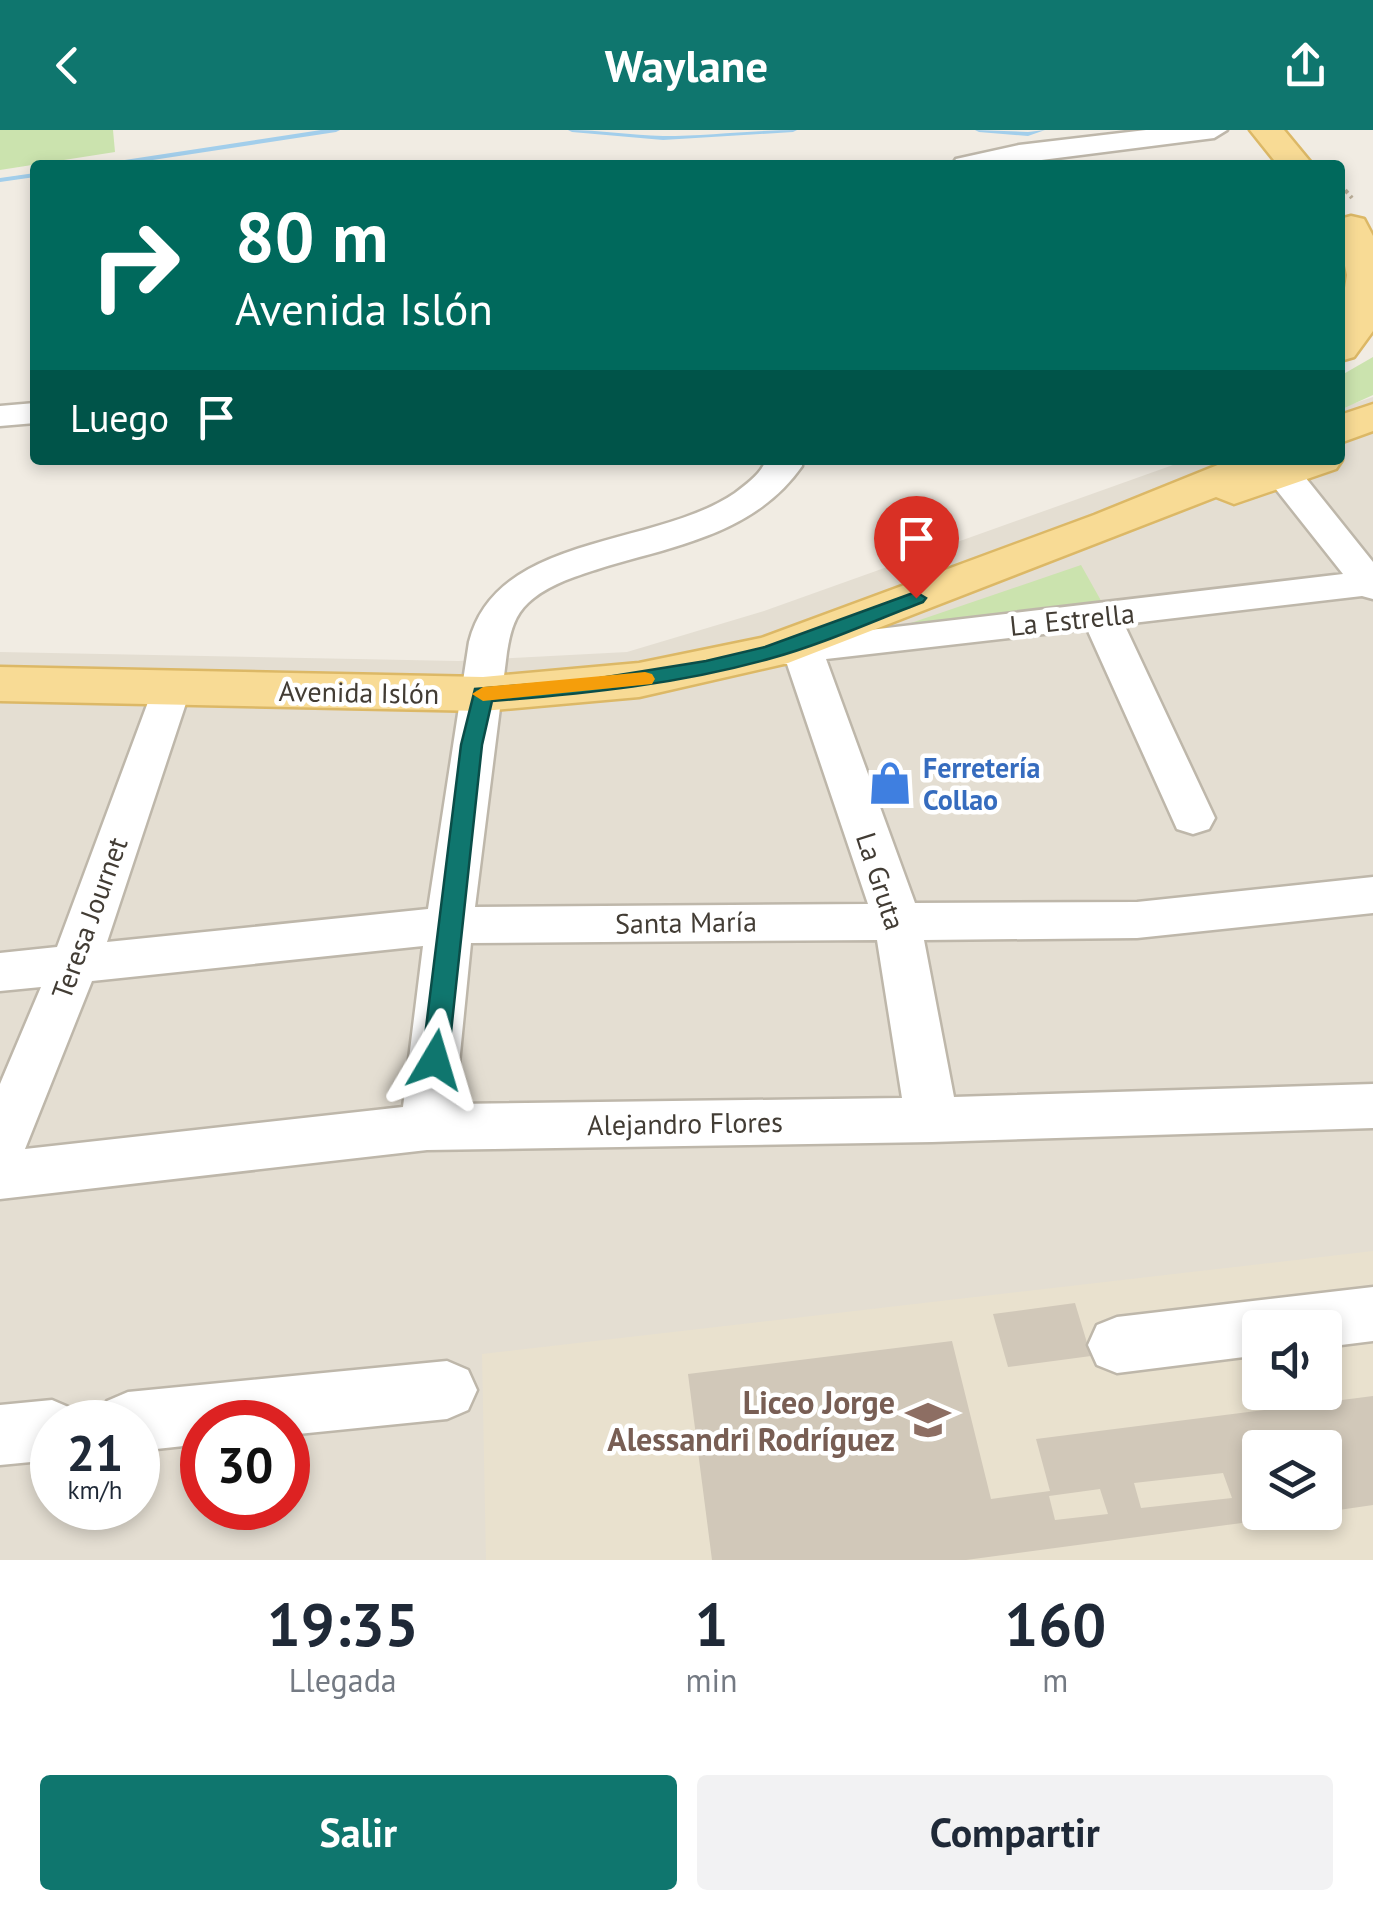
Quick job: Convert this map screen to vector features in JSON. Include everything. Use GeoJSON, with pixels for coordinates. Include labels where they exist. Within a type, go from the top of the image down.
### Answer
{"type":"FeatureCollection","features":[{"type":"Feature","properties":{"kind":"main road"},"geometry":{"type":"LineString","coordinates":[[1266,130],[1292,160]]}},
{"type":"Feature","properties":{"kind":"main road"},"geometry":{"type":"LineString","coordinates":[[1345,343],[1363,322],[1371,292],[1368,261],[1356,229]]}},
{"type":"Feature","properties":{"kind":"main road"},"geometry":{"type":"LineString","coordinates":[[1345,428],[1373,416]]}},
{"type":"Feature","properties":{"kind":"main road"},"geometry":{"type":"LineString","coordinates":[[1345,450],[1373,439]]}},
{"type":"Feature","properties":{"kind":"main road"},"geometry":{"type":"LineString","coordinates":[[1110,525],[1199,465]]}},
{"type":"Feature","properties":{"kind":"main road","name":"Avenida Islón"},"geometry":{"type":"LineString","coordinates":[[0,684],[482,694],[639,680],[786,650],[1110,525],[1281,465]]}},
{"type":"Feature","properties":{"kind":"street"},"geometry":{"type":"LineString","coordinates":[[988,160],[1214,130]]}},
{"type":"Feature","properties":{"kind":"street"},"geometry":{"type":"LineString","coordinates":[[0,416],[30,413]]}},
{"type":"Feature","properties":{"kind":"street"},"geometry":{"type":"LineString","coordinates":[[427,1127],[472,745],[494,624],[505,603],[520,588],[560,570],[716,519],[764,490],[784,465]]}},
{"type":"Feature","properties":{"kind":"street"},"geometry":{"type":"LineString","coordinates":[[1281,465],[1372,584]]}},
{"type":"Feature","properties":{"kind":"street","name":"La Estrella"},"geometry":{"type":"LineString","coordinates":[[786,650],[1372,584]]}},
{"type":"Feature","properties":{"kind":"street"},"geometry":{"type":"LineString","coordinates":[[1100,617],[1193,818]]}},
{"type":"Feature","properties":{"kind":"street","name":"La Gruta"},"geometry":{"type":"LineString","coordinates":[[786,650],[896,919],[932,1120]]}},
{"type":"Feature","properties":{"kind":"street","name":"Teresa Journet"},"geometry":{"type":"LineString","coordinates":[[0,1146],[76,962],[171,688]]}},
{"type":"Feature","properties":{"kind":"street","name":"Santa María"},"geometry":{"type":"LineString","coordinates":[[0,972],[451,925],[1137,920],[1373,895]]}},
{"type":"Feature","properties":{"kind":"street","name":"Alejandro Flores"},"geometry":{"type":"LineString","coordinates":[[0,1175],[427,1127],[932,1120],[1373,1106]]}},
{"type":"Feature","properties":{"kind":"street"},"geometry":{"type":"LineString","coordinates":[[1342,1318],[1373,1314]]}},
{"type":"Feature","properties":{"kind":"street"},"geometry":{"type":"LineString","coordinates":[[1117,1345],[1242,1330]]}},
{"type":"Feature","properties":{"kind":"street"},"geometry":{"type":"LineString","coordinates":[[160,1419],[448,1390]]}},
{"type":"Feature","properties":{"kind":"street"},"geometry":{"type":"LineString","coordinates":[[0,1436],[30,1433]]}},
{"type":"Feature","properties":{"kind":"shaded area"},"geometry":{"type":"Polygon","coordinates":[[[1373,397],[1373,1560],[0,1560],[0,652],[458,661],[627,652],[764,611],[1173,465],[1345,465],[1345,406],[1373,397]]]}},
{"type":"Feature","properties":{"kind":"shaded area","name":"Liceo Jorge Alessandri Rodríguez"},"geometry":{"type":"Polygon","coordinates":[[[1373,1251],[1373,1560],[486,1560],[482,1354],[1373,1251]]]}},
{"type":"Feature","properties":{"kind":"green space"},"geometry":{"type":"Polygon","coordinates":[[[0,130],[113,130],[115,152],[64,160],[30,160],[30,165],[0,170],[0,130]]]}},
{"type":"Feature","properties":{"kind":"green space"},"geometry":{"type":"Polygon","coordinates":[[[1373,357],[1373,395],[1345,408],[1345,373],[1373,357]]]}},
{"type":"Feature","properties":{"kind":"green space"},"geometry":{"type":"Polygon","coordinates":[[[1081,565],[1104,606],[908,624],[1081,565]]]}},
{"type":"Feature","properties":{"kind":"building"},"geometry":{"type":"Polygon","coordinates":[[[1075,1303],[1091,1356],[1008,1367],[993,1314],[1075,1303]]]}},
{"type":"Feature","properties":{"kind":"building"},"geometry":{"type":"Polygon","coordinates":[[[952,1341],[991,1499],[1050,1491],[1036,1439],[1263,1410],[1342,1410],[1342,1400],[1373,1396],[1373,1505],[1342,1510],[1342,1430],[1242,1430],[1242,1523],[966,1560],[712,1560],[688,1374],[952,1341]],[[1223,1473],[1134,1483],[1141,1508],[1232,1498],[1223,1473]],[[1100,1489],[1049,1496],[1055,1520],[1108,1514],[1100,1489]]]}},
{"type":"Feature","properties":{"kind":"waterway"},"geometry":{"type":"LineString","coordinates":[[138,160],[336,130]]}},
{"type":"Feature","properties":{"kind":"waterway"},"geometry":{"type":"LineString","coordinates":[[572,130],[663,138],[793,130]]}},
{"type":"Feature","properties":{"kind":"waterway"},"geometry":{"type":"LineString","coordinates":[[979,130],[1028,134],[1041,130]]}},
{"type":"Feature","properties":{"kind":"waterway"},"geometry":{"type":"LineString","coordinates":[[0,180],[30,176]]}},
{"type":"Feature","properties":{"kind":"slow traffic"},"geometry":{"type":"LineString","coordinates":[[483,694],[562,690],[645,679]]}},
{"type":"Feature","properties":{"kind":"place","name":"Ferretería Collao"},"geometry":{"type":"Point","coordinates":[890,783]}},
{"type":"Feature","properties":{"kind":"place","name":"Liceo Jorge Alessandri Rodríguez"},"geometry":{"type":"Point","coordinates":[928,1420]}},
{"type":"Feature","properties":{"kind":"route"},"geometry":{"type":"LineString","coordinates":[[435,1060],[472,745],[482,694],[588,687],[706,668],[771,652],[916,598]]}}]}
